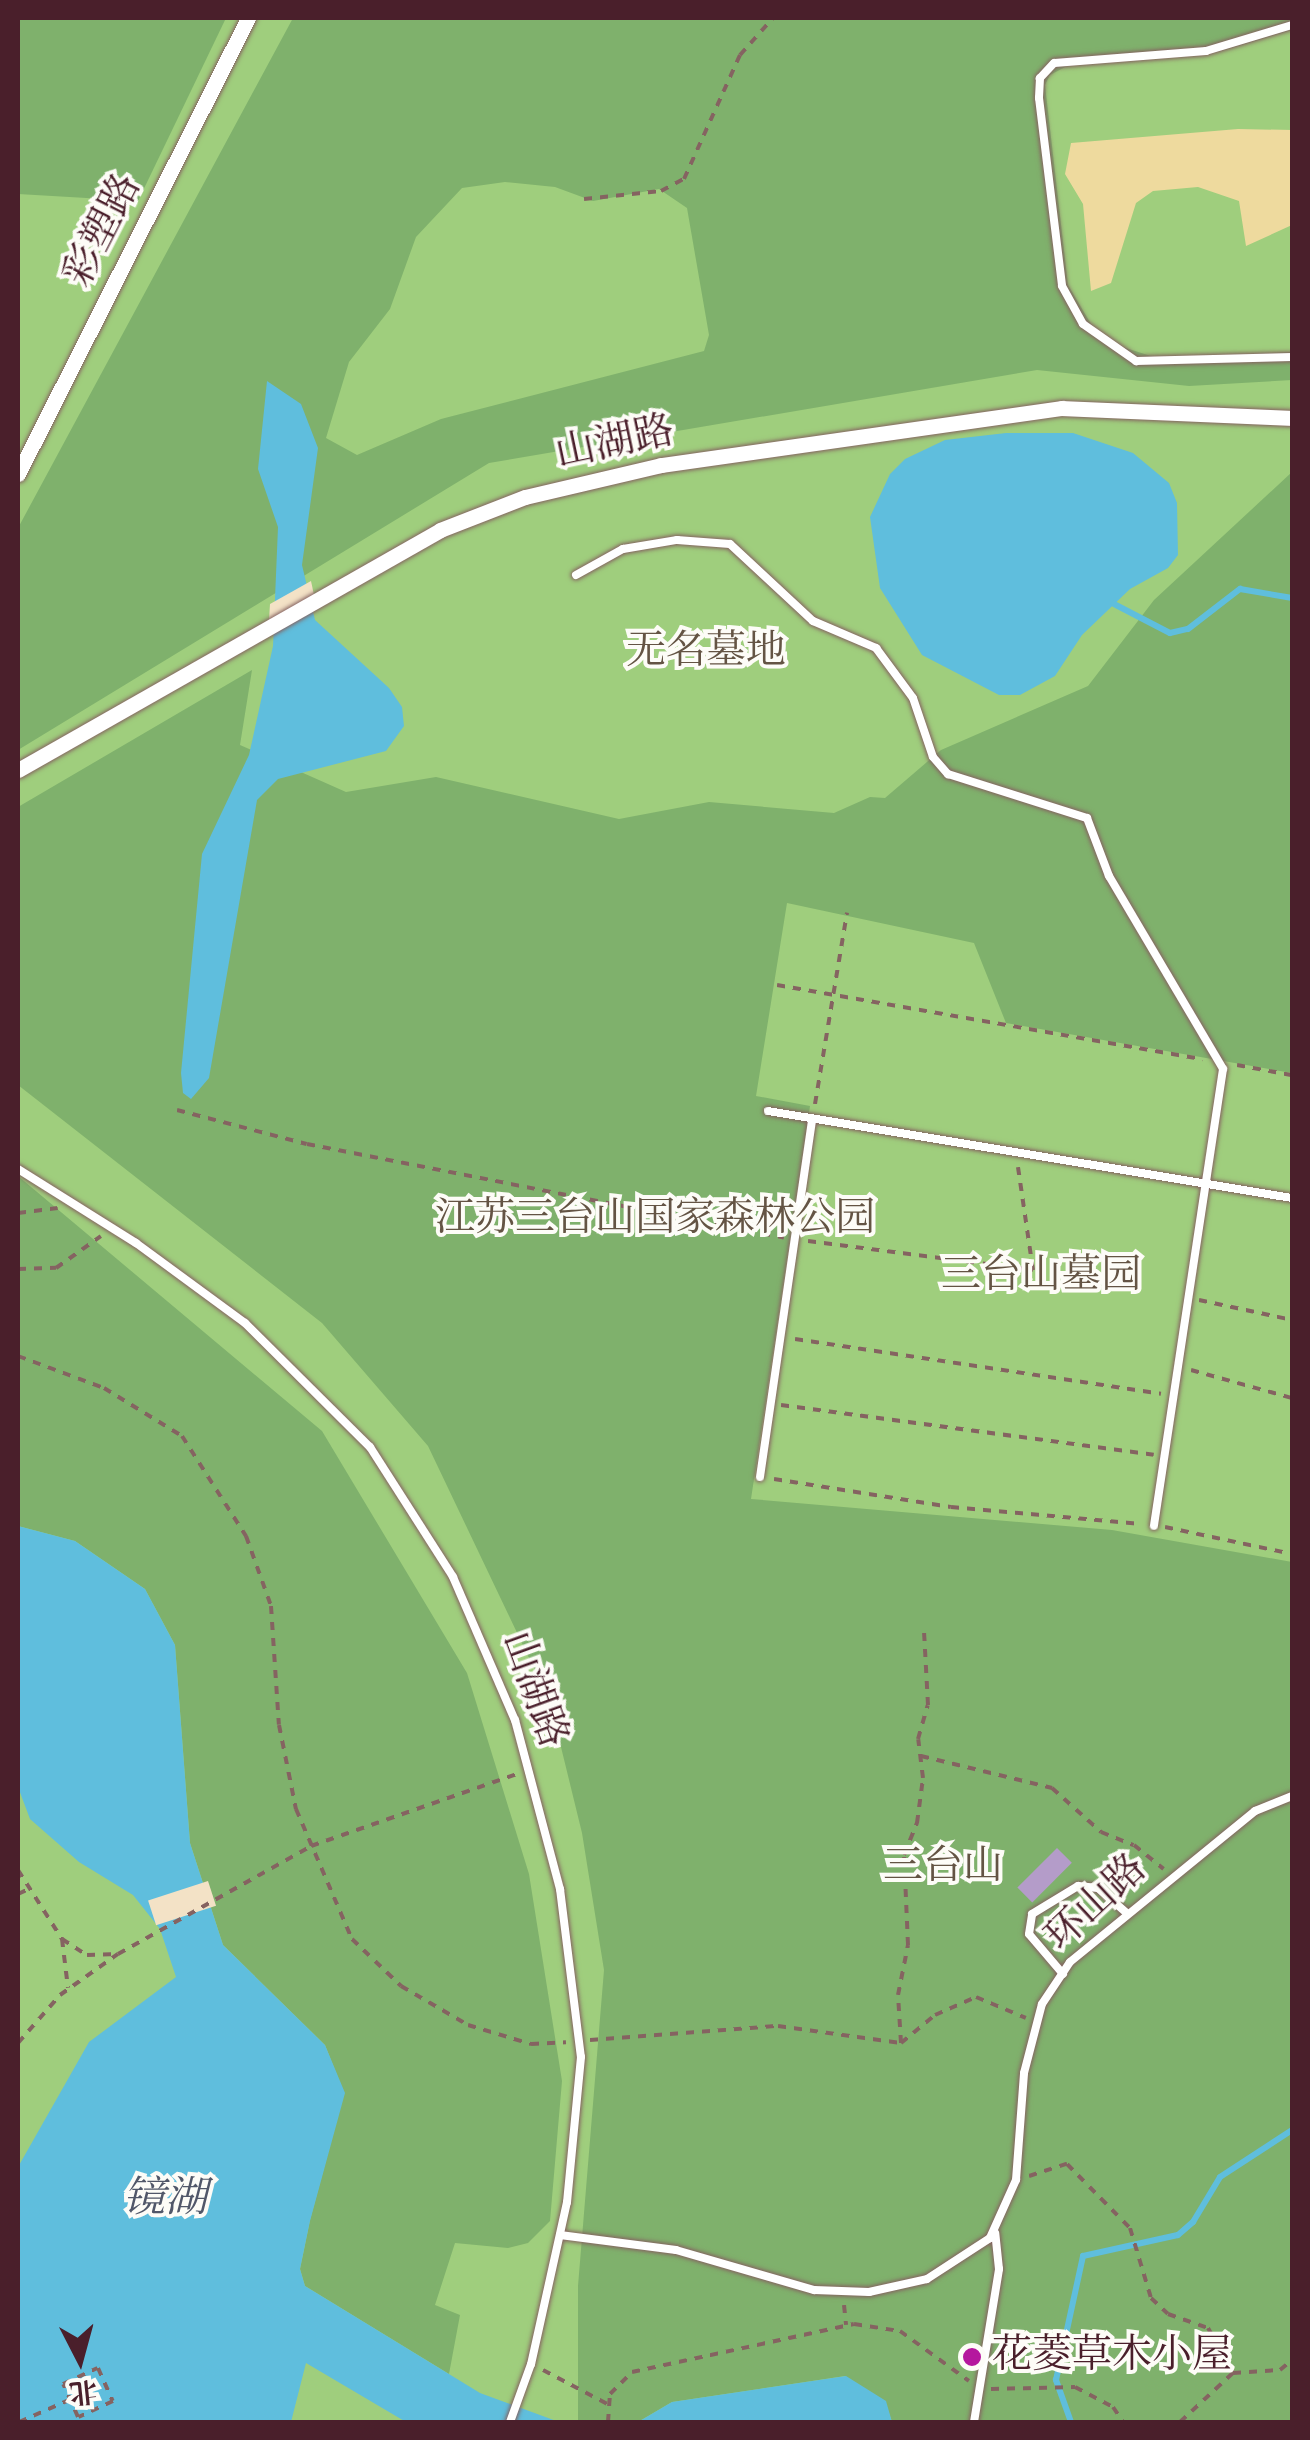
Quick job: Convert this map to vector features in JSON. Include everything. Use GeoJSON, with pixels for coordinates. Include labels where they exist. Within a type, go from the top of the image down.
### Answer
{"type":"FeatureCollection","features":[{"type":"Feature","properties":{"kind":"street","name":"彩塑路"},"geometry":{"type":"LineString","coordinates":[[18,474],[248,18]]}},
{"type":"Feature","properties":{"kind":"street","name":"山湖路"},"geometry":{"type":"LineString","coordinates":[[18,770],[440,530],[525,497],[661,466],[1062,408],[1292,418]]}},
{"type":"Feature","properties":{"kind":"lane"},"geometry":{"type":"LineString","coordinates":[[1292,25],[1206,51],[1054,63],[1040,78],[1039,98],[1062,286],[1103,344],[1136,361],[1161,364],[1238,355],[1292,358]]}},
{"type":"Feature","properties":{"kind":"lane"},"geometry":{"type":"LineString","coordinates":[[576,575],[623,548],[717,540],[760,565],[827,630],[866,640],[912,698],[932,756],[948,774],[1087,818],[1110,876],[1219,1061],[1223,1079],[1171,1396],[1154,1526]]}},
{"type":"Feature","properties":{"kind":"lane"},"geometry":{"type":"LineString","coordinates":[[768,1112],[1292,1198]]}},
{"type":"Feature","properties":{"kind":"lane"},"geometry":{"type":"LineString","coordinates":[[760,1476],[812,1119]]}},
{"type":"Feature","properties":{"kind":"lane","name":"山湖路"},"geometry":{"type":"LineString","coordinates":[[18,1169],[109,1226],[245,1323],[370,1447],[452,1577],[514,1720],[560,1889],[579,2042],[560,2235],[524,2388],[510,2422]]}},
{"type":"Feature","properties":{"kind":"lane","name":"环山路"},"geometry":{"type":"LineString","coordinates":[[560,2235],[618,2238],[746,2276],[843,2293],[927,2278],[990,2238],[1016,2180],[1024,2073],[1037,2023],[1062,1974],[1126,1913],[1255,1811],[1292,1796]]}},
{"type":"Feature","properties":{"kind":"lane"},"geometry":{"type":"LineString","coordinates":[[1062,1974],[1029,1934],[1032,1914],[1078,1886],[1098,1888],[1126,1913]]}},
{"type":"Feature","properties":{"kind":"lane","name":"环山路"},"geometry":{"type":"LineString","coordinates":[[974,2422],[1000,2269],[994,2228]]}},
{"type":"Feature","properties":{"kind":"path"},"geometry":{"type":"LineString","coordinates":[[584,199],[661,191],[684,180],[740,55],[773,18]]}},
{"type":"Feature","properties":{"kind":"path"},"geometry":{"type":"LineString","coordinates":[[812,1119],[847,913]]}},
{"type":"Feature","properties":{"kind":"path"},"geometry":{"type":"LineString","coordinates":[[777,985],[1291,1075]]}},
{"type":"Feature","properties":{"kind":"path"},"geometry":{"type":"LineString","coordinates":[[178,1110],[306,1144],[794,1240],[1033,1270],[1015,1151]]}},
{"type":"Feature","properties":{"kind":"path"},"geometry":{"type":"LineString","coordinates":[[18,1212],[77,1206]]}},
{"type":"Feature","properties":{"kind":"path"},"geometry":{"type":"LineString","coordinates":[[18,1269],[76,1259],[109,1226]]}},
{"type":"Feature","properties":{"kind":"path"},"geometry":{"type":"LineString","coordinates":[[1188,1297],[1292,1320]]}},
{"type":"Feature","properties":{"kind":"path"},"geometry":{"type":"LineString","coordinates":[[780,1336],[1171,1396]]}},
{"type":"Feature","properties":{"kind":"path"},"geometry":{"type":"LineString","coordinates":[[18,1356],[104,1388],[182,1436],[246,1536],[272,1606],[278,1725],[310,1846],[352,1939],[401,1986],[468,2026],[531,2044],[778,2026],[901,2043],[935,2014],[976,1997],[1037,2023]]}},
{"type":"Feature","properties":{"kind":"path"},"geometry":{"type":"LineString","coordinates":[[1176,1367],[1292,1398]]}},
{"type":"Feature","properties":{"kind":"path"},"geometry":{"type":"LineString","coordinates":[[770,1404],[1163,1456]]}},
{"type":"Feature","properties":{"kind":"path"},"geometry":{"type":"LineString","coordinates":[[760,1476],[951,1507],[1154,1526],[1292,1554]]}},
{"type":"Feature","properties":{"kind":"path"},"geometry":{"type":"LineString","coordinates":[[901,2043],[898,1995],[908,1944],[904,1854],[917,1823],[928,1690],[924,1632]]}},
{"type":"Feature","properties":{"kind":"path"},"geometry":{"type":"LineString","coordinates":[[920,1756],[1052,1788],[1101,1832],[1134,1844],[1172,1876]]}},
{"type":"Feature","properties":{"kind":"path"},"geometry":{"type":"LineString","coordinates":[[18,2043],[68,1990],[118,1954],[220,1894],[310,1846],[528,1770]]}},
{"type":"Feature","properties":{"kind":"path"},"geometry":{"type":"LineString","coordinates":[[18,1870],[62,1939],[68,1990]]}},
{"type":"Feature","properties":{"kind":"path"},"geometry":{"type":"LineString","coordinates":[[18,1894],[31,1888]]}},
{"type":"Feature","properties":{"kind":"path"},"geometry":{"type":"LineString","coordinates":[[62,1939],[87,1954],[118,1954]]}},
{"type":"Feature","properties":{"kind":"path"},"geometry":{"type":"LineString","coordinates":[[1016,2180],[1067,2164],[1130,2228],[1151,2298],[1168,2314],[1208,2328],[1234,2373]]}},
{"type":"Feature","properties":{"kind":"path"},"geometry":{"type":"LineString","coordinates":[[843,2293],[846,2325]]}},
{"type":"Feature","properties":{"kind":"path"},"geometry":{"type":"LineString","coordinates":[[608,2422],[610,2394],[632,2372],[846,2325],[900,2331],[980,2389],[1075,2388],[1112,2406],[1123,2422]]}},
{"type":"Feature","properties":{"kind":"path"},"geometry":{"type":"LineString","coordinates":[[1180,2422],[1234,2373],[1280,2370],[1292,2360]]}},
{"type":"Feature","properties":{"kind":"path"},"geometry":{"type":"LineString","coordinates":[[530,2364],[609,2404]]}},
{"type":"Feature","properties":{"kind":"path"},"geometry":{"type":"LineString","coordinates":[[98,2368],[113,2401],[78,2417],[71,2400],[63,2384],[98,2368]]}},
{"type":"Feature","properties":{"kind":"path"},"geometry":{"type":"LineString","coordinates":[[19,2422],[71,2400]]}},
{"type":"Feature","properties":{"kind":"green space","name":"江苏三台山国家森林公园"},"geometry":{"type":"Polygon","coordinates":[[[18,18],[1292,18],[1292,2422],[18,2422],[18,18]]]}},
{"type":"Feature","properties":{"kind":"green space"},"geometry":{"type":"Polygon","coordinates":[[[18,18],[226,18],[138,201],[18,194],[18,18]]]}},
{"type":"Feature","properties":{"kind":"green space"},"geometry":{"type":"Polygon","coordinates":[[[293,18],[1292,18],[1292,30],[1218,52],[1071,64],[1050,75],[1045,85],[1068,285],[1091,324],[1110,343],[1157,358],[1292,352],[1292,380],[1189,386],[1037,370],[489,463],[18,750],[18,528],[293,18]],[[505,182],[462,188],[416,237],[390,309],[349,362],[326,438],[357,455],[441,419],[704,351],[709,335],[687,208],[659,189],[593,201],[555,187],[505,182]]]}},
{"type":"Feature","properties":{"kind":"green space","name":"三台山"},"geometry":{"type":"Polygon","coordinates":[[[1292,472],[1292,1073],[1006,1023],[974,943],[787,903],[756,1096],[810,1106],[751,1499],[1112,1530],[1292,1562],[1292,2422],[892,2422],[885,2401],[845,2376],[672,2402],[638,2422],[578,2422],[578,2286],[604,1970],[582,1833],[550,1702],[428,1446],[322,1323],[18,1085],[18,807],[252,670],[240,745],[346,792],[436,777],[619,819],[709,802],[834,813],[870,797],[885,798],[941,750],[1088,686],[1154,600],[1292,472]]]}},
{"type":"Feature","properties":{"kind":"green space"},"geometry":{"type":"Polygon","coordinates":[[[18,1176],[322,1431],[467,1673],[529,1874],[562,2081],[550,2221],[528,2243],[508,2248],[455,2243],[435,2305],[460,2315],[449,2374],[305,2286],[300,2269],[344,2093],[325,2045],[223,1945],[190,1843],[175,1645],[145,1589],[75,1541],[18,1526],[18,1176]]]}},
{"type":"Feature","properties":{"kind":"sand"},"geometry":{"type":"Polygon","coordinates":[[[1238,129],[1292,130],[1292,225],[1246,246],[1239,201],[1198,187],[1153,191],[1136,203],[1111,283],[1091,291],[1083,204],[1065,174],[1071,143],[1238,129]]]}},
{"type":"Feature","properties":{"kind":"water"},"geometry":{"type":"Polygon","coordinates":[[[267,381],[301,404],[318,448],[302,565],[315,620],[389,688],[402,707],[404,726],[386,751],[278,779],[257,800],[209,1078],[191,1099],[183,1093],[181,1073],[202,854],[249,755],[273,646],[278,527],[258,469],[267,381]]]}},
{"type":"Feature","properties":{"kind":"water"},"geometry":{"type":"Polygon","coordinates":[[[1006,433],[1073,433],[1133,453],[1169,483],[1177,503],[1178,555],[1168,568],[1130,589],[1082,635],[1055,676],[1020,695],[999,695],[922,655],[880,588],[870,517],[890,474],[905,459],[945,440],[1006,433]]]}},
{"type":"Feature","properties":{"kind":"water","name":"镜湖"},"geometry":{"type":"Polygon","coordinates":[[[18,1526],[75,1541],[145,1589],[175,1645],[190,1843],[223,1945],[325,2045],[345,2093],[300,2269],[305,2286],[480,2393],[559,2422],[406,2422],[306,2363],[291,2422],[18,2422],[18,2167],[89,2042],[176,1977],[160,1929],[133,1895],[79,1862],[30,1819],[18,1787],[18,1526]]]}},
{"type":"Feature","properties":{"kind":"water"},"geometry":{"type":"Polygon","coordinates":[[[846,2376],[886,2401],[892,2422],[638,2422],[672,2402],[846,2376]]]}},
{"type":"Feature","properties":{"kind":"pier"},"geometry":{"type":"Polygon","coordinates":[[[311,581],[317,609],[268,636],[270,604],[311,581]]]}},
{"type":"Feature","properties":{"kind":"pier"},"geometry":{"type":"Polygon","coordinates":[[[208,1881],[216,1906],[156,1925],[148,1900],[208,1881]]]}},
{"type":"Feature","properties":{"kind":"building"},"geometry":{"type":"Polygon","coordinates":[[[1057,1848],[1072,1863],[1032,1902],[1017,1888],[1057,1848]]]}},
{"type":"Feature","properties":{"kind":"waterway"},"geometry":{"type":"LineString","coordinates":[[1114,604],[1170,633],[1188,629],[1240,589],[1292,598]]}},
{"type":"Feature","properties":{"kind":"waterway"},"geometry":{"type":"LineString","coordinates":[[1071,2422],[1056,2380],[1083,2256],[1178,2235],[1193,2222],[1220,2177],[1292,2130]]}},
{"type":"Feature","properties":{"kind":"place","name":"花菱草木小屋"},"geometry":{"type":"Point","coordinates":[972,2357]}},
{"type":"Feature","properties":{"kind":"park label","name":"无名墓地"},"geometry":{"type":"Point","coordinates":[706,653]}},
{"type":"Feature","properties":{"kind":"park label","name":"三台山墓园"},"geometry":{"type":"Point","coordinates":[1041,1277]}}]}
